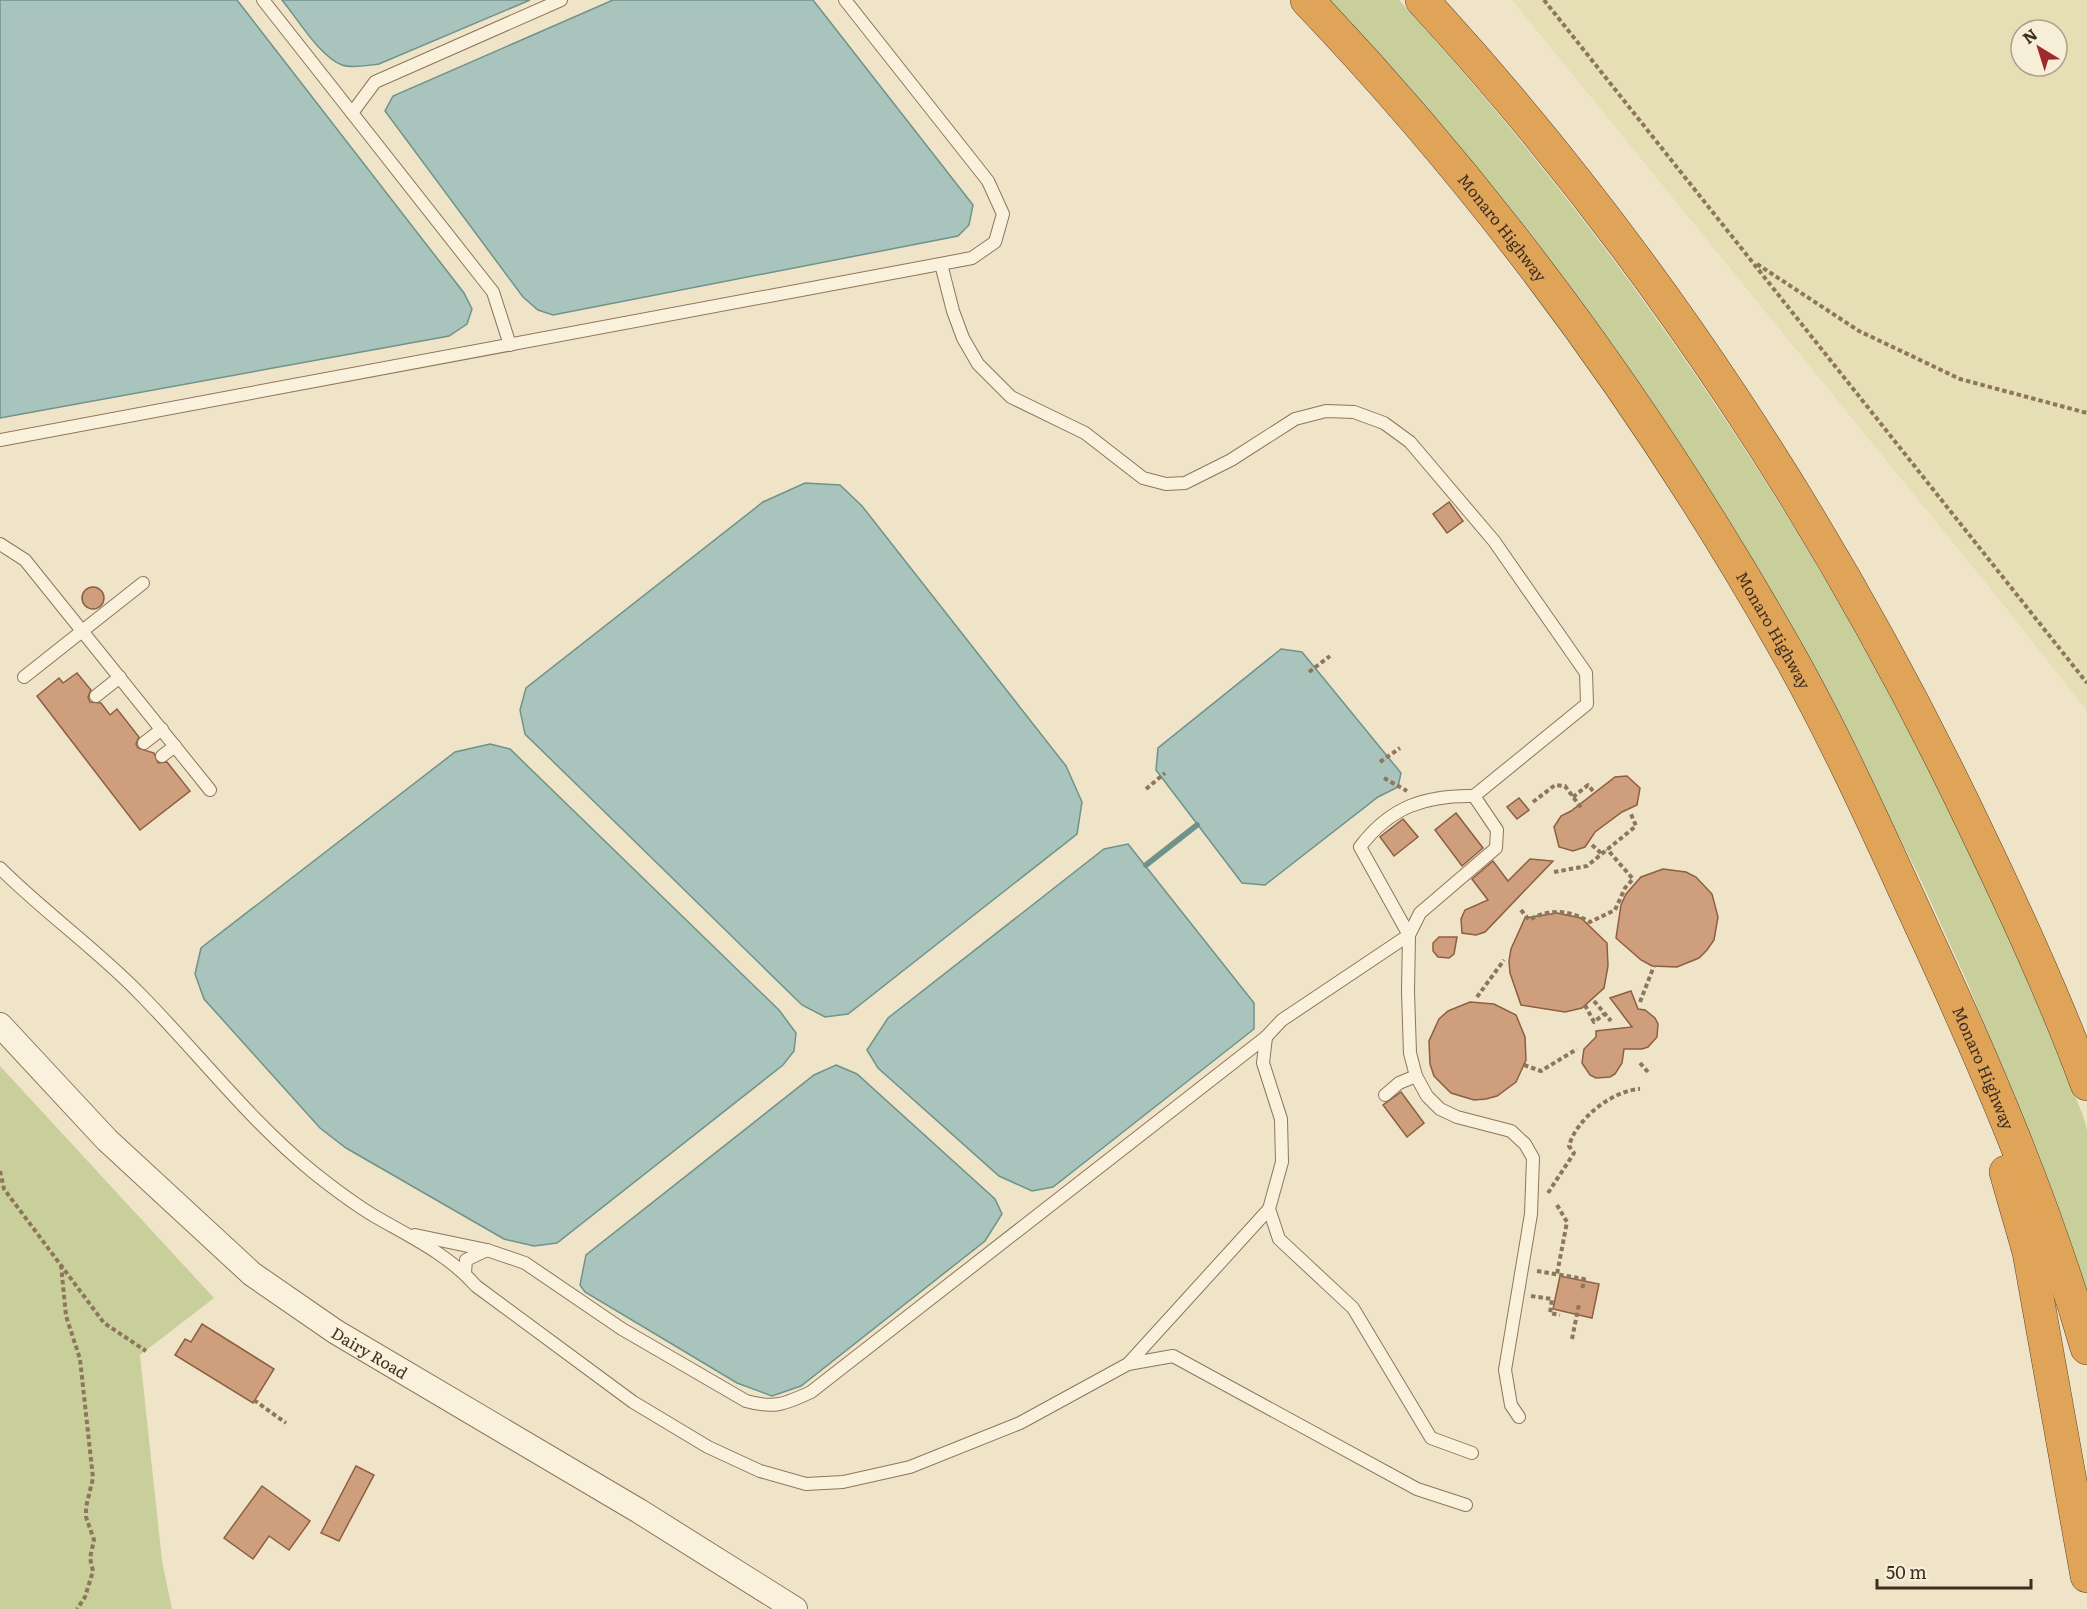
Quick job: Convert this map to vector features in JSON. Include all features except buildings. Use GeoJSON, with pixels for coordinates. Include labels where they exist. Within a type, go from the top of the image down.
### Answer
{"type":"FeatureCollection","features":[{"type":"Feature","properties":{"kind":"highway","name":"Monaro Highway"},"geometry":{"type":"LineString","coordinates":[[1307,0],[1380,80],[1505,229],[1619,384],[1680,474],[1786,650],[1875,825],[1985,1065],[2053,1243],[2087,1348]]}},
{"type":"Feature","properties":{"kind":"highway"},"geometry":{"type":"LineString","coordinates":[[1422,0],[1558,159],[1623,243],[1705,357],[1783,476],[1878,636],[1940,754],[2081,1055],[2087,1084]]}},
{"type":"Feature","properties":{"kind":"highway"},"geometry":{"type":"LineString","coordinates":[[1985,1065],[1978,1095],[2002,1158],[2029,1252],[2087,1576]]}},
{"type":"Feature","properties":{"kind":"street","name":"Dairy Road"},"geometry":{"type":"LineString","coordinates":[[0,1025],[107,1140],[252,1274],[336,1332],[639,1511],[795,1609]]}},
{"type":"Feature","properties":{"kind":"lane"},"geometry":{"type":"LineString","coordinates":[[263,0],[494,292],[510,345]]}},
{"type":"Feature","properties":{"kind":"lane"},"geometry":{"type":"LineString","coordinates":[[352,113],[375,82],[561,0]]}},
{"type":"Feature","properties":{"kind":"lane"},"geometry":{"type":"LineString","coordinates":[[0,440],[972,258],[995,242],[1003,214],[988,181],[845,0]]}},
{"type":"Feature","properties":{"kind":"lane"},"geometry":{"type":"LineString","coordinates":[[941,264],[953,311],[963,338],[978,364],[1011,397],[1085,433],[1143,478],[1166,484],[1185,483],[1230,460],[1295,419],[1326,411],[1354,412],[1384,423],[1410,442],[1494,541],[1587,673],[1587,704],[1474,796],[1451,796],[1404,807],[1376,826],[1360,847],[1409,935]]}},
{"type":"Feature","properties":{"kind":"lane"},"geometry":{"type":"LineString","coordinates":[[0,544],[25,560],[210,790]]}},
{"type":"Feature","properties":{"kind":"lane"},"geometry":{"type":"LineString","coordinates":[[24,677],[143,584]]}},
{"type":"Feature","properties":{"kind":"lane"},"geometry":{"type":"LineString","coordinates":[[96,696],[120,677]]}},
{"type":"Feature","properties":{"kind":"lane"},"geometry":{"type":"LineString","coordinates":[[144,743],[162,729]]}},
{"type":"Feature","properties":{"kind":"lane"},"geometry":{"type":"LineString","coordinates":[[162,756],[175,746]]}},
{"type":"Feature","properties":{"kind":"lane"},"geometry":{"type":"LineString","coordinates":[[1474,796],[1497,830],[1496,848],[1420,914],[1409,935],[1410,1053],[1416,1076],[1427,1096],[1440,1109],[1457,1117],[1511,1131],[1525,1144],[1533,1158],[1531,1214],[1505,1370],[1511,1405],[1519,1417]]}},
{"type":"Feature","properties":{"kind":"lane"},"geometry":{"type":"LineString","coordinates":[[0,868],[33,901],[140,993],[289,1151],[337,1191],[376,1217],[408,1233],[465,1273],[476,1286],[633,1402],[708,1447],[760,1471],[806,1484],[843,1482],[910,1467],[1020,1423],[1128,1364],[1173,1356],[1417,1489],[1466,1505]]}},
{"type":"Feature","properties":{"kind":"lane"},"geometry":{"type":"LineString","coordinates":[[408,1233],[487,1250],[525,1263],[622,1329],[746,1401],[766,1406],[786,1404],[811,1392],[1266,1036],[1282,1020],[1409,935]]}},
{"type":"Feature","properties":{"kind":"lane"},"geometry":{"type":"LineString","coordinates":[[1128,1364],[1269,1209],[1282,1162],[1281,1119],[1263,1064],[1266,1036]]}},
{"type":"Feature","properties":{"kind":"lane"},"geometry":{"type":"LineString","coordinates":[[1385,1095],[1399,1083],[1416,1076]]}},
{"type":"Feature","properties":{"kind":"lane"},"geometry":{"type":"LineString","coordinates":[[1269,1209],[1280,1239],[1353,1308],[1431,1438],[1472,1453]]}},
{"type":"Feature","properties":{"kind":"lane"},"geometry":{"type":"LineString","coordinates":[[465,1273],[466,1260],[487,1250]]}},
{"type":"Feature","properties":{"kind":"path"},"geometry":{"type":"LineString","coordinates":[[1544,0],[2087,683]]}},
{"type":"Feature","properties":{"kind":"path"},"geometry":{"type":"LineString","coordinates":[[1754,262],[1859,331],[1959,379],[2087,413]]}},
{"type":"Feature","properties":{"kind":"path"},"geometry":{"type":"LineString","coordinates":[[1309,672],[1330,656]]}},
{"type":"Feature","properties":{"kind":"path"},"geometry":{"type":"LineString","coordinates":[[1380,762],[1400,747]]}},
{"type":"Feature","properties":{"kind":"path"},"geometry":{"type":"LineString","coordinates":[[1146,789],[1165,773]]}},
{"type":"Feature","properties":{"kind":"path"},"geometry":{"type":"LineString","coordinates":[[1384,778],[1407,791]]}},
{"type":"Feature","properties":{"kind":"path"},"geometry":{"type":"LineString","coordinates":[[1533,802],[1556,785],[1565,786],[1582,808]]}},
{"type":"Feature","properties":{"kind":"path"},"geometry":{"type":"LineString","coordinates":[[1573,797],[1588,785],[1593,791]]}},
{"type":"Feature","properties":{"kind":"path"},"geometry":{"type":"LineString","coordinates":[[1554,872],[1587,866],[1636,826],[1631,814]]}},
{"type":"Feature","properties":{"kind":"path"},"geometry":{"type":"LineString","coordinates":[[1592,845],[1602,854]]}},
{"type":"Feature","properties":{"kind":"path"},"geometry":{"type":"LineString","coordinates":[[1521,910],[1529,920],[1550,911],[1565,912],[1590,922],[1615,910],[1625,888],[1633,879],[1607,849]]}},
{"type":"Feature","properties":{"kind":"path"},"geometry":{"type":"LineString","coordinates":[[1477,997],[1504,960]]}},
{"type":"Feature","properties":{"kind":"path"},"geometry":{"type":"LineString","coordinates":[[1640,1002],[1654,966]]}},
{"type":"Feature","properties":{"kind":"path"},"geometry":{"type":"LineString","coordinates":[[1594,1001],[1611,1021]]}},
{"type":"Feature","properties":{"kind":"path"},"geometry":{"type":"LineString","coordinates":[[1585,1005],[1594,1022],[1604,1014]]}},
{"type":"Feature","properties":{"kind":"path"},"geometry":{"type":"LineString","coordinates":[[1524,1065],[1541,1071],[1577,1049]]}},
{"type":"Feature","properties":{"kind":"path"},"geometry":{"type":"LineString","coordinates":[[1640,1062],[1648,1072]]}},
{"type":"Feature","properties":{"kind":"path"},"geometry":{"type":"LineString","coordinates":[[1531,1214],[1551,1190],[1574,1153],[1569,1146],[1571,1139],[1594,1109],[1621,1093],[1640,1089]]}},
{"type":"Feature","properties":{"kind":"path"},"geometry":{"type":"LineString","coordinates":[[0,1171],[4,1189],[104,1323],[146,1351]]}},
{"type":"Feature","properties":{"kind":"path"},"geometry":{"type":"LineString","coordinates":[[1557,1205],[1567,1222],[1557,1274]]}},
{"type":"Feature","properties":{"kind":"path"},"geometry":{"type":"LineString","coordinates":[[61,1266],[66,1316],[80,1359],[93,1478],[86,1507],[86,1517],[94,1540],[90,1558],[93,1571],[85,1597],[77,1609]]}},
{"type":"Feature","properties":{"kind":"path"},"geometry":{"type":"LineString","coordinates":[[1545,1272],[1584,1279],[1582,1291]]}},
{"type":"Feature","properties":{"kind":"path"},"geometry":{"type":"LineString","coordinates":[[1519,1294],[1552,1299],[1550,1312],[1560,1315]]}},
{"type":"Feature","properties":{"kind":"path"},"geometry":{"type":"LineString","coordinates":[[1572,1339],[1579,1304]]}},
{"type":"Feature","properties":{"kind":"path"},"geometry":{"type":"LineString","coordinates":[[254,1400],[286,1423]]}},
{"type":"Feature","properties":{"kind":"shaded area"},"geometry":{"type":"Polygon","coordinates":[[[1512,0],[2087,0],[2087,711],[1998,598],[1512,0]]]}},
{"type":"Feature","properties":{"kind":"green space"},"geometry":{"type":"Polygon","coordinates":[[[1323,0],[1399,0],[1489,103],[1576,210],[1657,320],[1735,433],[1807,549],[1875,668],[1939,790],[2007,934],[2081,1109],[2087,1131],[2087,1305],[2037,1159],[1968,984],[1919,876],[1828,697],[1323,0]]]}},
{"type":"Feature","properties":{"kind":"green space"},"geometry":{"type":"Polygon","coordinates":[[[0,1066],[214,1298],[140,1355],[162,1561],[172,1609],[0,1609],[0,1066]]]}},
{"type":"Feature","properties":{"kind":"water"},"geometry":{"type":"Polygon","coordinates":[[[0,0],[237,0],[464,293],[472,309],[467,324],[449,336],[0,418],[0,0]]]}},
{"type":"Feature","properties":{"kind":"water"},"geometry":{"type":"Polygon","coordinates":[[[282,0],[530,0],[379,64],[356,67],[342,65],[325,54],[282,0]]]}},
{"type":"Feature","properties":{"kind":"water"},"geometry":{"type":"Polygon","coordinates":[[[613,0],[813,0],[973,205],[969,225],[958,236],[553,315],[538,310],[523,297],[385,111],[393,96],[613,0]]]}},
{"type":"Feature","properties":{"kind":"water"},"geometry":{"type":"Polygon","coordinates":[[[805,483],[840,485],[862,506],[1066,766],[1082,802],[1077,834],[848,1014],[825,1017],[802,1005],[525,734],[520,710],[526,688],[763,502],[805,483]]]}},
{"type":"Feature","properties":{"kind":"water"},"geometry":{"type":"Polygon","coordinates":[[[1281,649],[1302,652],[1401,773],[1398,787],[1378,797],[1265,885],[1242,883],[1156,770],[1158,748],[1281,649]]]}},
{"type":"Feature","properties":{"kind":"water"},"geometry":{"type":"Polygon","coordinates":[[[490,744],[510,749],[779,1010],[796,1033],[794,1051],[783,1065],[557,1243],[534,1246],[504,1239],[346,1148],[320,1128],[204,999],[195,974],[201,948],[455,752],[490,744]]]}},
{"type":"Feature","properties":{"kind":"water"},"geometry":{"type":"Polygon","coordinates":[[[1128,844],[1254,1003],[1254,1029],[1053,1187],[1032,1191],[999,1176],[878,1068],[867,1050],[888,1018],[1104,849],[1128,844]]]}},
{"type":"Feature","properties":{"kind":"water"},"geometry":{"type":"Polygon","coordinates":[[[836,1065],[857,1074],[995,1199],[1002,1214],[985,1241],[801,1386],[772,1396],[737,1383],[585,1292],[580,1285],[586,1255],[814,1075],[836,1065]]]}},
{"type":"Feature","properties":{"kind":"waterway"},"geometry":{"type":"LineString","coordinates":[[1146,865],[1197,825]]}}]}
